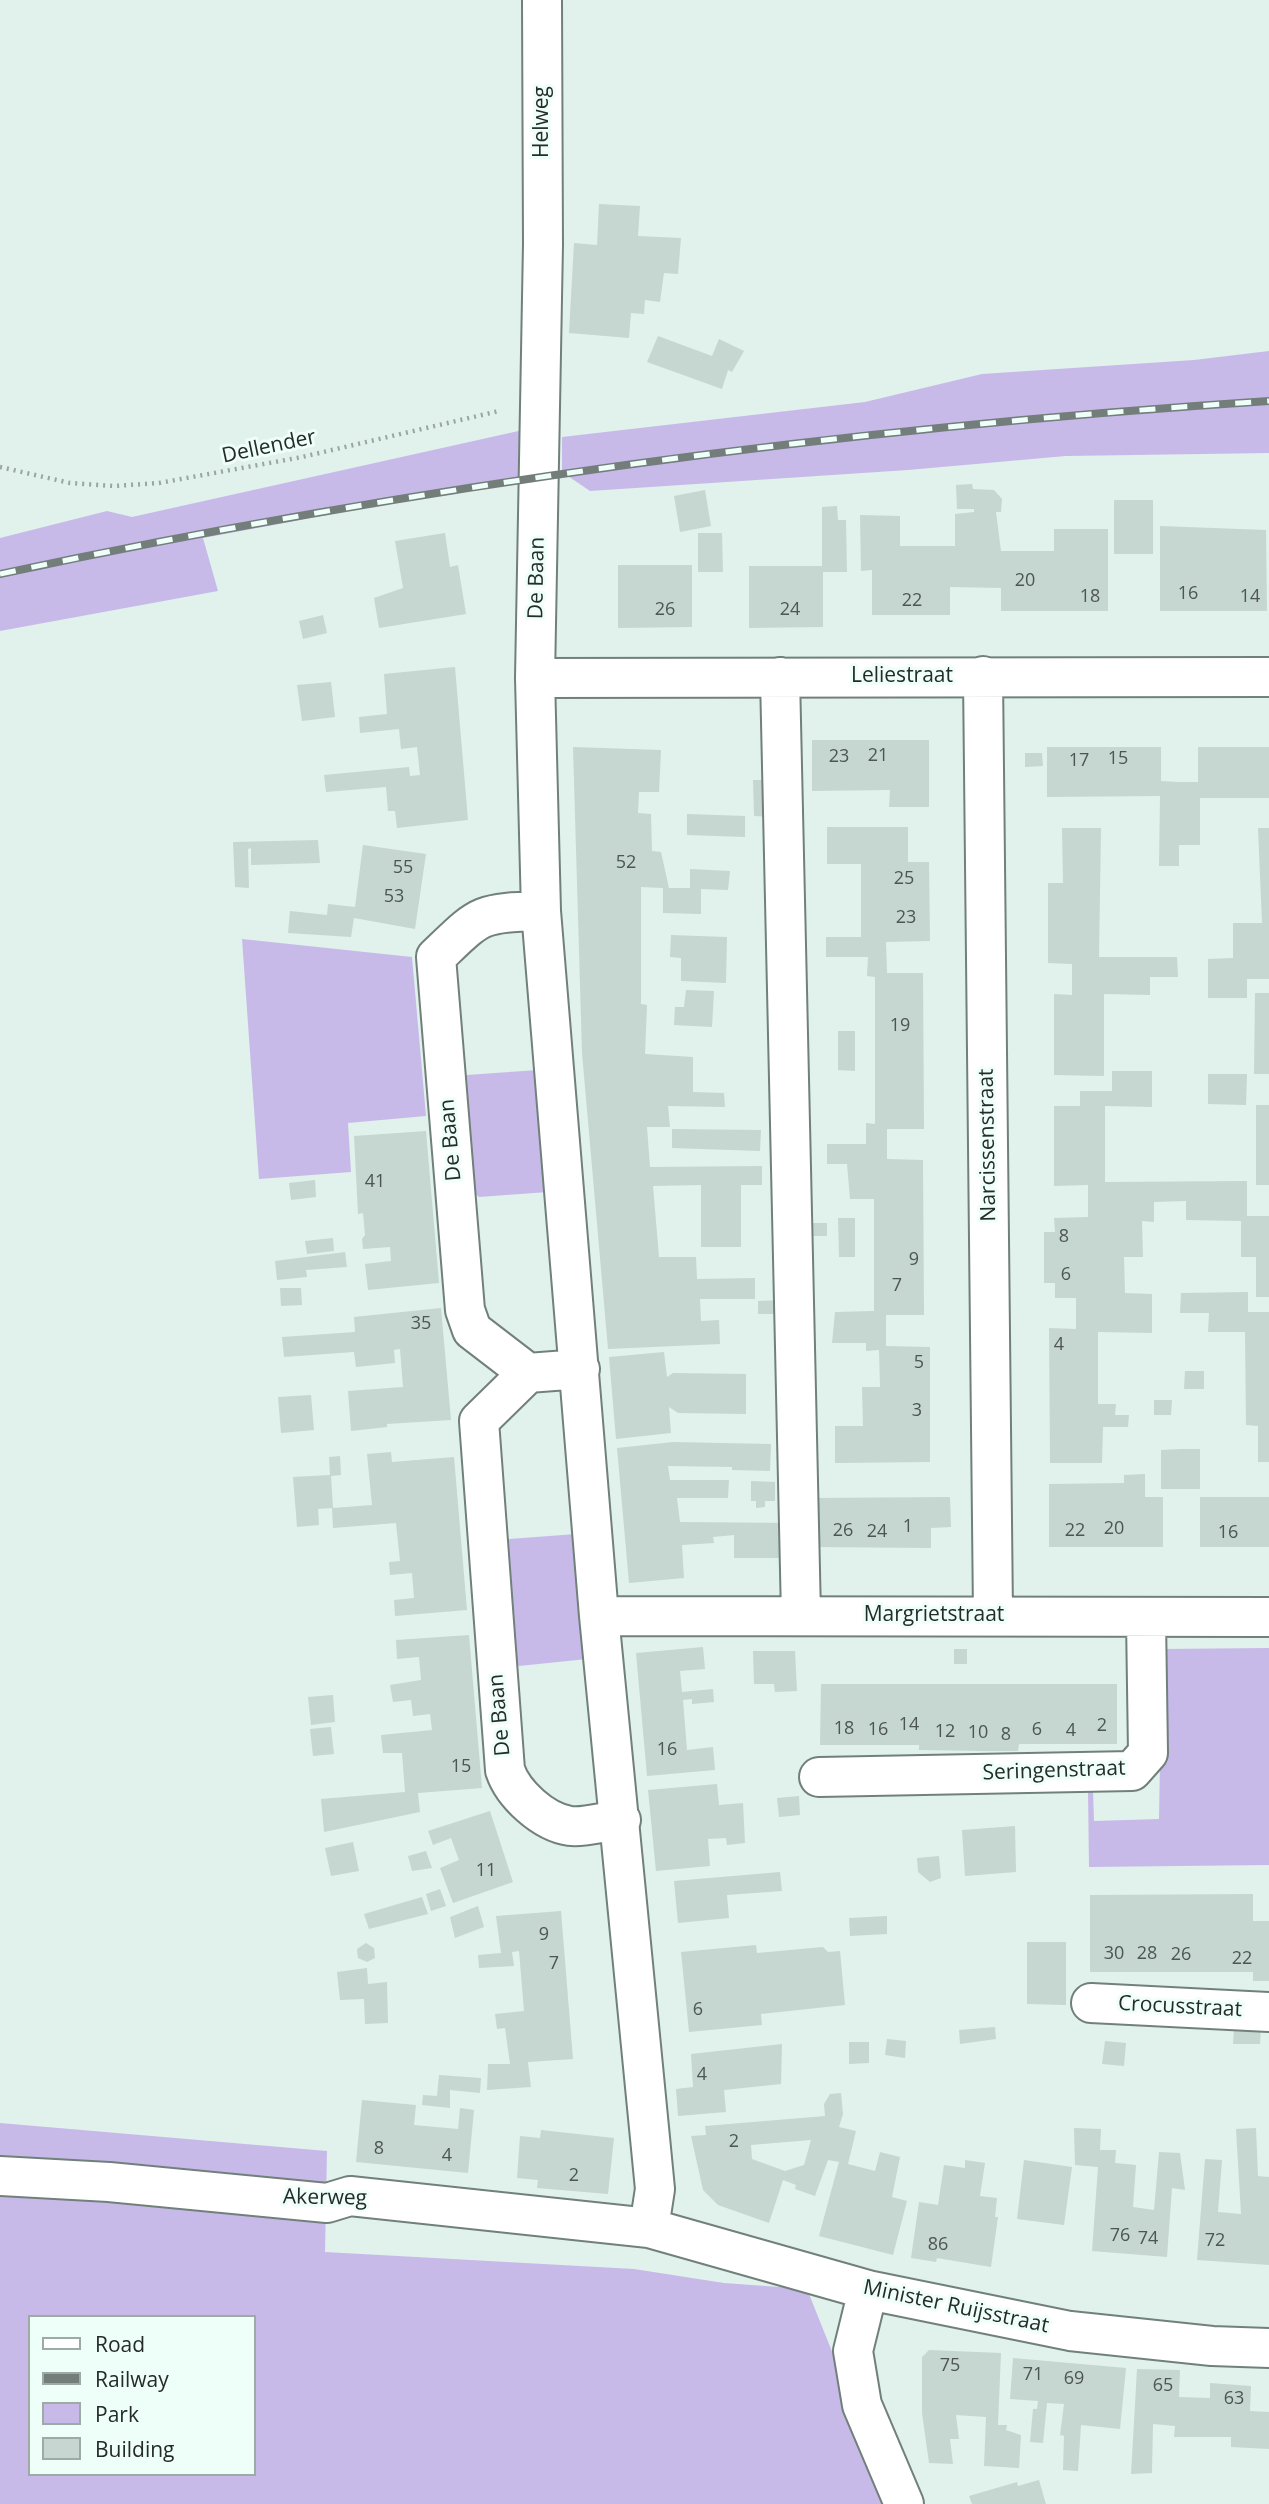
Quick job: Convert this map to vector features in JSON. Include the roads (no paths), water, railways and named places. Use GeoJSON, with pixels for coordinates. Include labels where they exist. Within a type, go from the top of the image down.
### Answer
{"type":"FeatureCollection","features":[{"type":"Feature","properties":{"kind":"street","name":"Helweg"},"geometry":{"type":"LineString","coordinates":[[542,0],[543,244]]}},
{"type":"Feature","properties":{"kind":"street","name":"De Baan"},"geometry":{"type":"LineString","coordinates":[[543,244],[535,678],[541,911],[600,1616],[655,2189],[649,2228]]}},
{"type":"Feature","properties":{"kind":"street","name":"Narcissenstraat"},"geometry":{"type":"LineString","coordinates":[[983,676],[993,1615]]}},
{"type":"Feature","properties":{"kind":"street"},"geometry":{"type":"LineString","coordinates":[[780,677],[801,1615]]}},
{"type":"Feature","properties":{"kind":"street","name":"Leliestraat"},"geometry":{"type":"LineString","coordinates":[[535,678],[1269,677]]}},
{"type":"Feature","properties":{"kind":"street","name":"De Baan"},"geometry":{"type":"LineString","coordinates":[[541,911],[494,913],[476,919],[436,957],[465,1310],[472,1330],[528,1373],[478,1421],[477,1436],[505,1770],[510,1786],[519,1796],[551,1818],[571,1826],[621,1820]]}},
{"type":"Feature","properties":{"kind":"street"},"geometry":{"type":"LineString","coordinates":[[528,1373],[580,1368]]}},
{"type":"Feature","properties":{"kind":"street","name":"Margrietstraat"},"geometry":{"type":"LineString","coordinates":[[600,1616],[993,1615],[1146,1619],[1269,1617]]}},
{"type":"Feature","properties":{"kind":"street","name":"Seringenstraat"},"geometry":{"type":"LineString","coordinates":[[819,1777],[1132,1771],[1148,1753],[1146,1619]]}},
{"type":"Feature","properties":{"kind":"street","name":"Crocusstraat"},"geometry":{"type":"LineString","coordinates":[[1091,2003],[1269,2011]]}},
{"type":"Feature","properties":{"kind":"street","name":"Akerweg"},"geometry":{"type":"LineString","coordinates":[[0,2176],[108,2182],[327,2203],[350,2196],[649,2228]]}},
{"type":"Feature","properties":{"kind":"street","name":"Minister Ruijsstraat"},"geometry":{"type":"LineString","coordinates":[[649,2228],[868,2290],[1070,2331],[1212,2346],[1269,2348]]}},
{"type":"Feature","properties":{"kind":"street"},"geometry":{"type":"LineString","coordinates":[[868,2290],[853,2351],[862,2405],[904,2504]]}},
{"type":"Feature","properties":{"kind":"railway"},"geometry":{"type":"LineString","coordinates":[[0,574],[315,513],[632,464],[950,427],[1269,401]]}}]}
